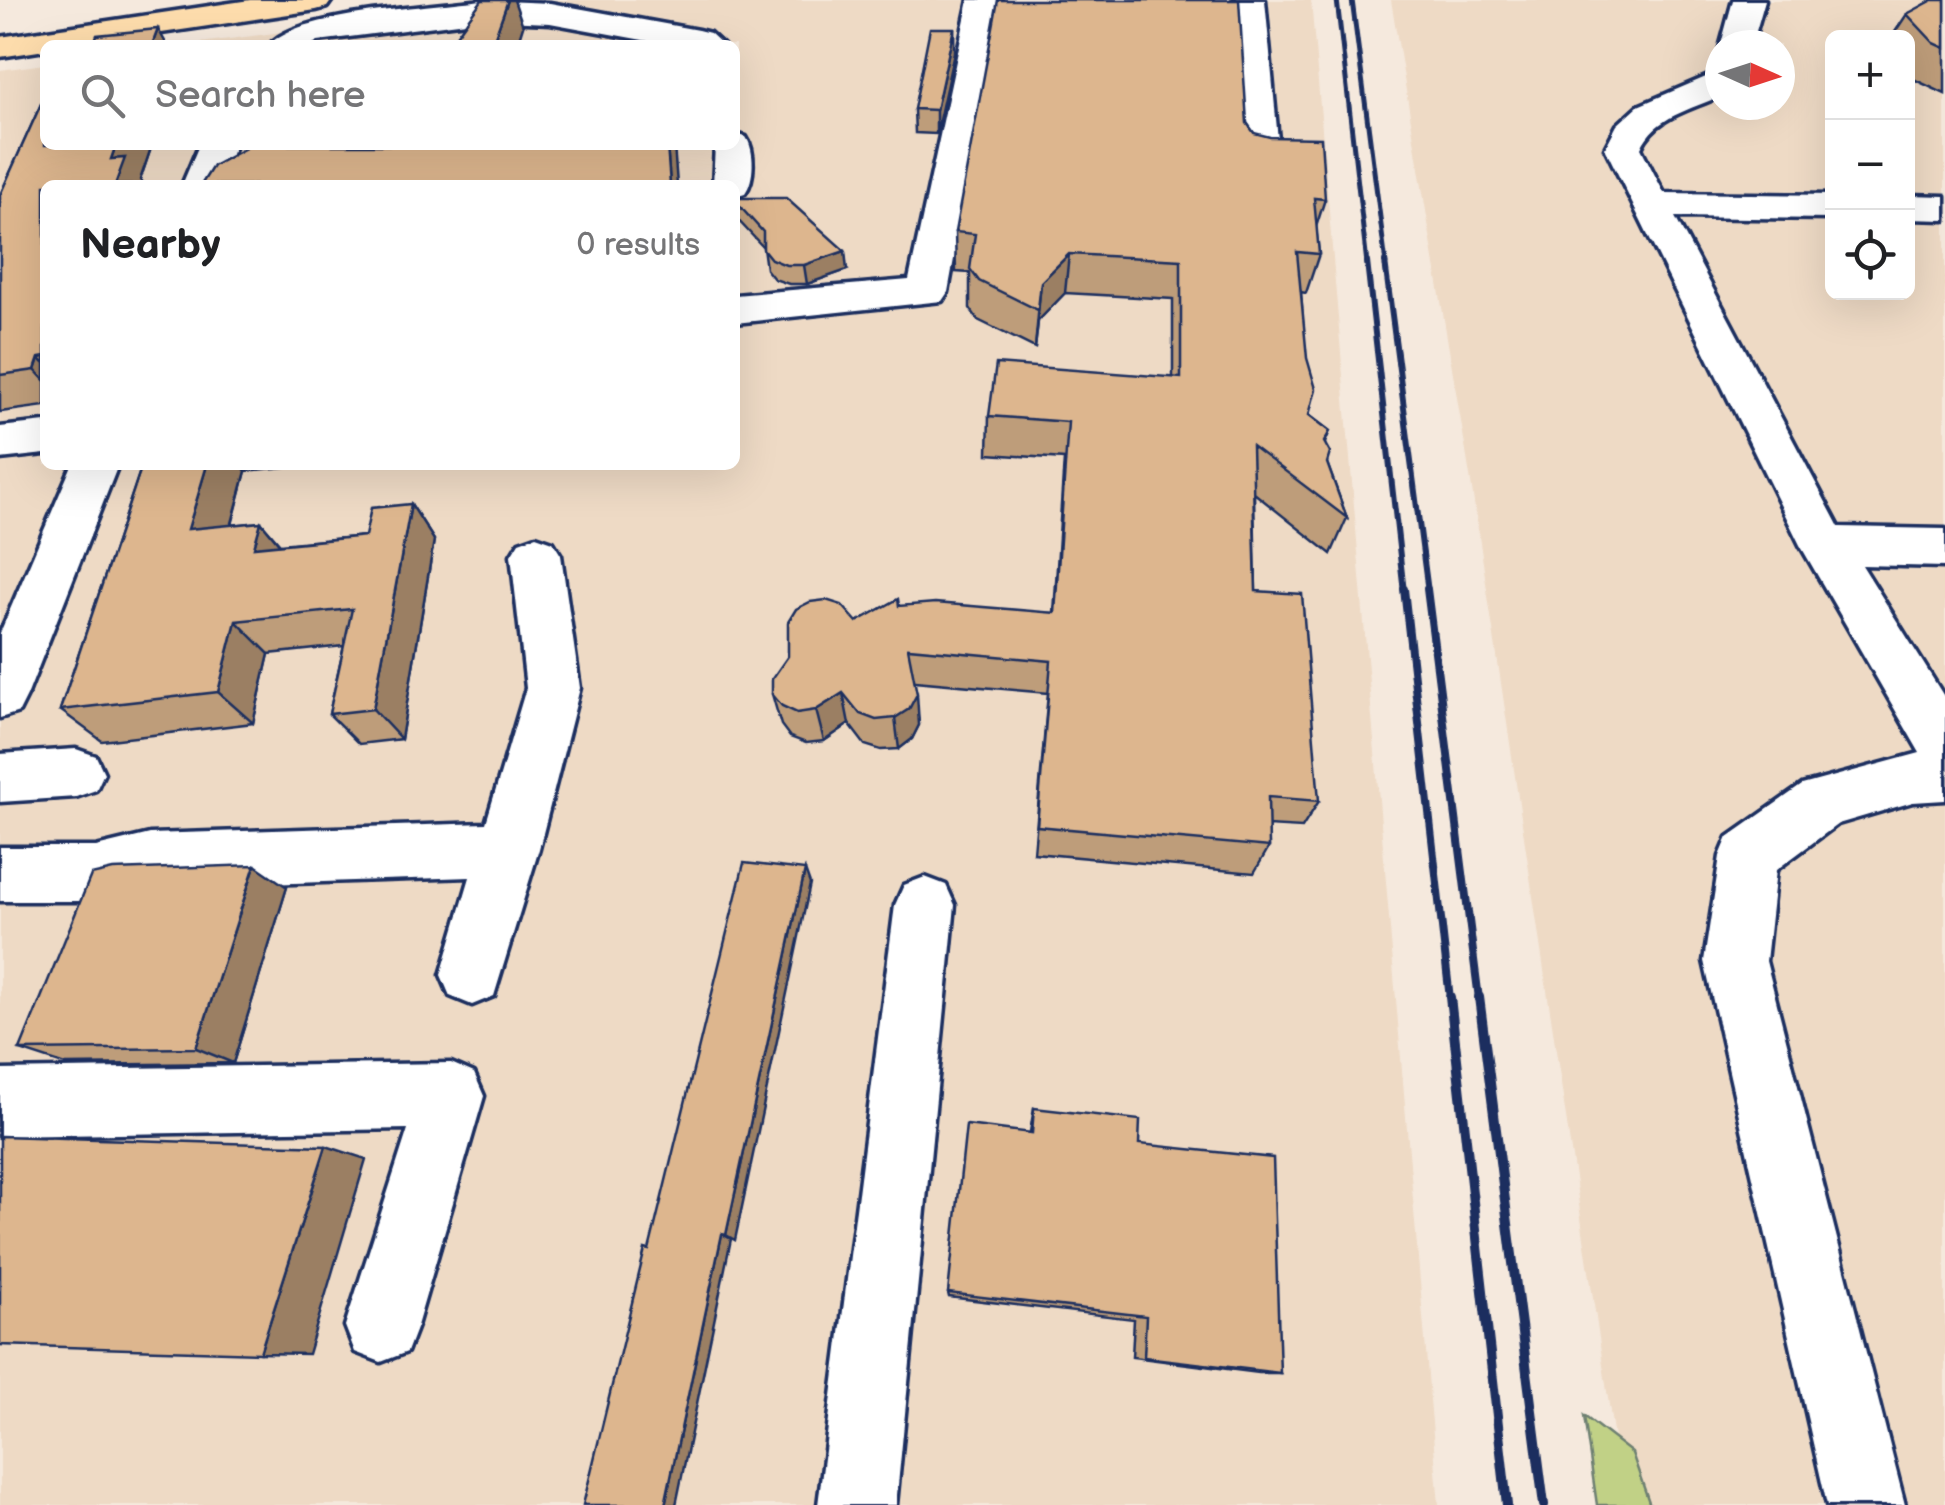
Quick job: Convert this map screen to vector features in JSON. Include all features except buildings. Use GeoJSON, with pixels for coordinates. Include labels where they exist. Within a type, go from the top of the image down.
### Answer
{"type":"FeatureCollection","features":[{"type":"Feature","properties":{"kind":"highway"},"geometry":{"type":"LineString","coordinates":[[0,17],[126,0]]}},
{"type":"Feature","properties":{"kind":"highway"},"geometry":{"type":"LineString","coordinates":[[47,40],[316,0]]}},
{"type":"Feature","properties":{"kind":"highway"},"geometry":{"type":"LineString","coordinates":[[0,47],[40,41]]}},
{"type":"Feature","properties":{"kind":"street"},"geometry":{"type":"LineString","coordinates":[[740,309],[926,292],[985,0]]}},
{"type":"Feature","properties":{"kind":"street"},"geometry":{"type":"LineString","coordinates":[[1249,0],[1262,162]]}},
{"type":"Feature","properties":{"kind":"street"},"geometry":{"type":"LineString","coordinates":[[1740,30],[1749,0]]}},
{"type":"Feature","properties":{"kind":"street"},"geometry":{"type":"LineString","coordinates":[[294,40],[308,32],[482,10],[550,13],[698,40]]}},
{"type":"Feature","properties":{"kind":"street"},"geometry":{"type":"LineString","coordinates":[[1705,90],[1686,101],[1644,114],[1628,130],[1624,148],[1824,545],[1943,751],[1913,778],[1822,803],[1749,856],[1735,961],[1866,1505]]}},
{"type":"Feature","properties":{"kind":"street"},"geometry":{"type":"LineString","coordinates":[[203,180],[215,150]]}},
{"type":"Feature","properties":{"kind":"street"},"geometry":{"type":"LineString","coordinates":[[732,150],[732,180]]}},
{"type":"Feature","properties":{"kind":"street"},"geometry":{"type":"LineString","coordinates":[[1650,205],[1825,207]]}},
{"type":"Feature","properties":{"kind":"street"},"geometry":{"type":"LineString","coordinates":[[1915,207],[1945,208]]}},
{"type":"Feature","properties":{"kind":"street"},"geometry":{"type":"LineString","coordinates":[[0,443],[40,439]]}},
{"type":"Feature","properties":{"kind":"street"},"geometry":{"type":"LineString","coordinates":[[0,696],[93,470]]}},
{"type":"Feature","properties":{"kind":"street"},"geometry":{"type":"LineString","coordinates":[[1824,545],[1945,548]]}},
{"type":"Feature","properties":{"kind":"street"},"geometry":{"type":"LineString","coordinates":[[472,974],[553,688],[536,555]]}},
{"type":"Feature","properties":{"kind":"street"},"geometry":{"type":"LineString","coordinates":[[0,778],[76,773]]}},
{"type":"Feature","properties":{"kind":"street"},"geometry":{"type":"LineString","coordinates":[[0,874],[96,874],[150,861],[510,849]]}},
{"type":"Feature","properties":{"kind":"street"},"geometry":{"type":"LineString","coordinates":[[857,1505],[925,905]]}},
{"type":"Feature","properties":{"kind":"street"},"geometry":{"type":"LineString","coordinates":[[0,1103],[450,1096],[380,1326]]}},
{"type":"Feature","properties":{"kind":"shaded area"},"geometry":{"type":"Polygon","coordinates":[[[517,0],[1311,0],[1439,1505],[0,1505],[0,70],[40,65],[40,150],[740,150],[740,40],[222,40],[517,0]]]}},
{"type":"Feature","properties":{"kind":"shaded area"},"geometry":{"type":"Polygon","coordinates":[[[1391,0],[1945,0],[1945,1505],[1624,1505],[1470,476],[1391,0]]]}},
{"type":"Feature","properties":{"kind":"green space"},"geometry":{"type":"Polygon","coordinates":[[[1584,1416],[1632,1453],[1650,1505],[1597,1505],[1584,1416]]]}},
{"type":"Feature","properties":{"kind":"railway"},"geometry":{"type":"LineString","coordinates":[[1337,0],[1367,264]]}},
{"type":"Feature","properties":{"kind":"railway"},"geometry":{"type":"LineString","coordinates":[[1352,0],[1386,264]]}},
{"type":"Feature","properties":{"kind":"railway"},"geometry":{"type":"LineString","coordinates":[[1367,262],[1404,592]]}},
{"type":"Feature","properties":{"kind":"railway"},"geometry":{"type":"LineString","coordinates":[[1385,262],[1428,592]]}},
{"type":"Feature","properties":{"kind":"railway"},"geometry":{"type":"LineString","coordinates":[[1404,589],[1450,999]]}},
{"type":"Feature","properties":{"kind":"railway"},"geometry":{"type":"LineString","coordinates":[[1427,589],[1479,999]]}},
{"type":"Feature","properties":{"kind":"railway"},"geometry":{"type":"LineString","coordinates":[[1450,997],[1507,1505]]}},
{"type":"Feature","properties":{"kind":"railway"},"geometry":{"type":"LineString","coordinates":[[1479,997],[1544,1505]]}}]}
